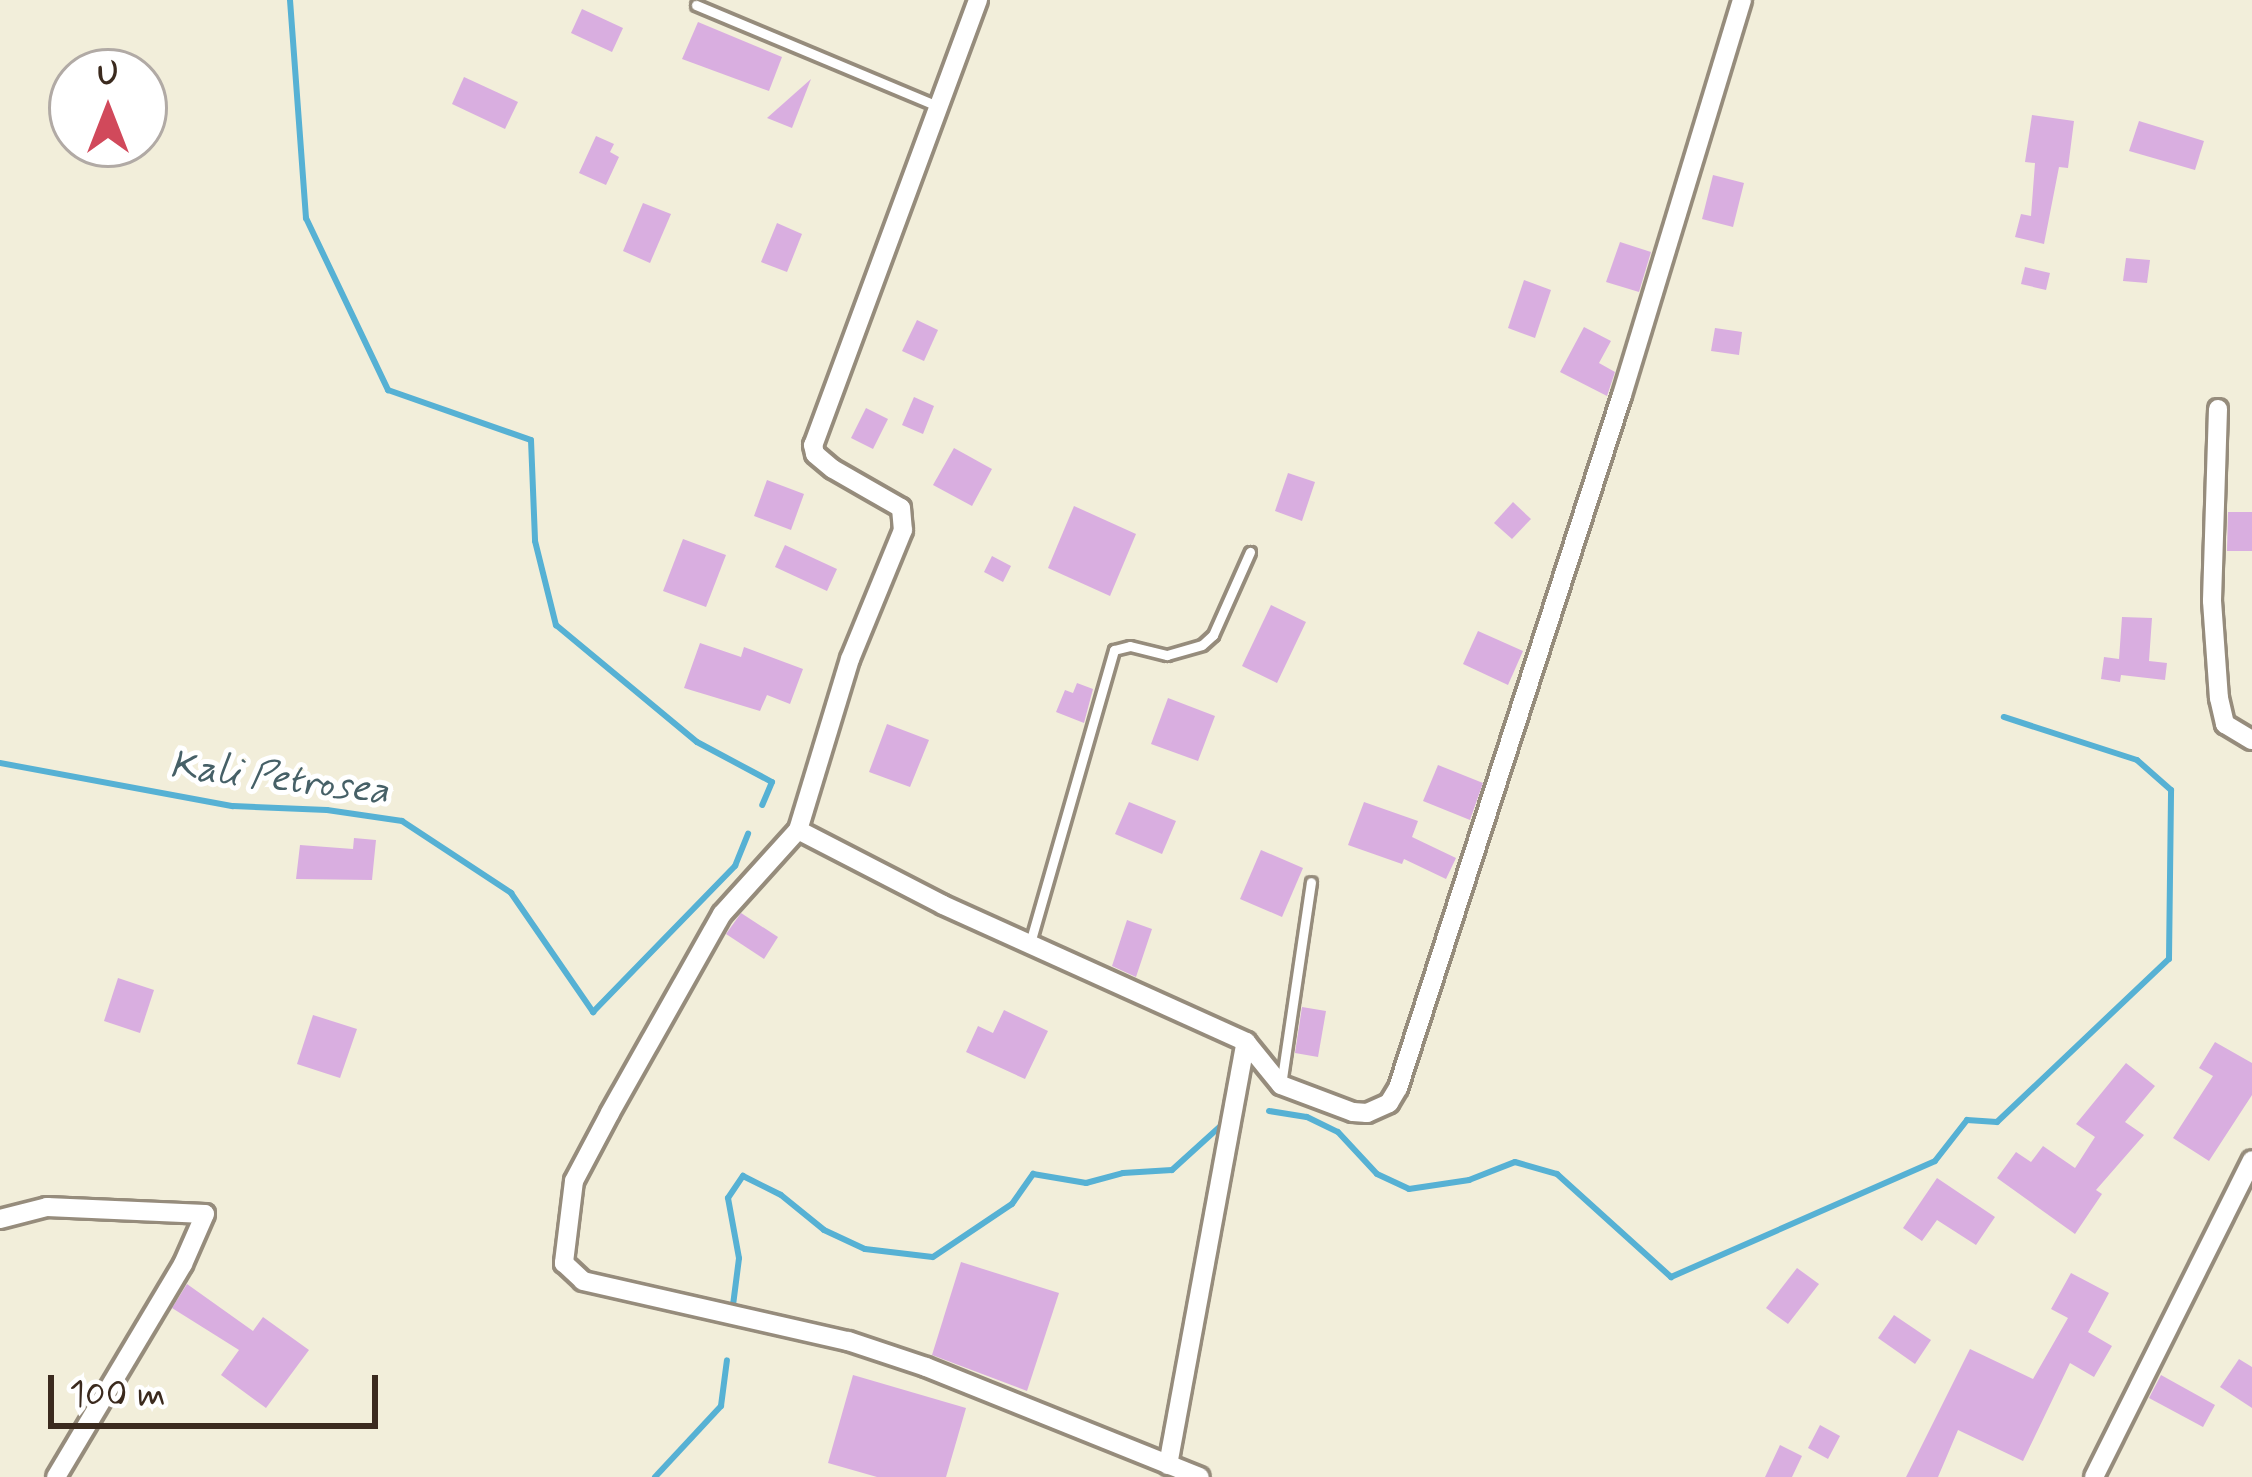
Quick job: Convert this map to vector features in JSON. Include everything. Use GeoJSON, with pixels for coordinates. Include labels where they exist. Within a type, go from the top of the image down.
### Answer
{"type":"FeatureCollection","features":[{"type":"Feature","properties":{"kind":"street"},"geometry":{"type":"LineString","coordinates":[[978,0],[813,445],[814,454],[833,469],[891,500],[906,521],[850,659],[798,830],[722,914],[610,1113],[574,1181],[564,1262],[584,1281],[848,1341],[926,1366],[1200,1477]]}},
{"type":"Feature","properties":{"kind":"street"},"geometry":{"type":"LineString","coordinates":[[798,830],[1246,1042],[1281,1085],[1367,1113],[1389,1103],[1399,1088],[1742,0]]}},
{"type":"Feature","properties":{"kind":"street"},"geometry":{"type":"LineString","coordinates":[[2218,409],[2212,601],[2219,698],[2225,724],[2252,740]]}},
{"type":"Feature","properties":{"kind":"street"},"geometry":{"type":"LineString","coordinates":[[1168,1465],[1246,1042]]}},
{"type":"Feature","properties":{"kind":"street"},"geometry":{"type":"LineString","coordinates":[[2094,1477],[2252,1160]]}},
{"type":"Feature","properties":{"kind":"street"},"geometry":{"type":"LineString","coordinates":[[0,1220],[47,1207],[200,1213],[206,1218],[56,1477]]}},
{"type":"Feature","properties":{"kind":"lane"},"geometry":{"type":"LineString","coordinates":[[696,5],[938,106]]}},
{"type":"Feature","properties":{"kind":"lane"},"geometry":{"type":"LineString","coordinates":[[1030,943],[1114,650],[1130,646],[1167,656],[1202,645],[1214,635],[1250,552]]}},
{"type":"Feature","properties":{"kind":"lane"},"geometry":{"type":"LineString","coordinates":[[1281,1085],[1311,882]]}},
{"type":"Feature","properties":{"kind":"building"},"geometry":{"type":"Polygon","coordinates":[[[582,9],[623,28],[612,52],[571,33],[582,9]]]}},
{"type":"Feature","properties":{"kind":"building"},"geometry":{"type":"Polygon","coordinates":[[[698,22],[782,57],[769,91],[682,59],[698,22]]]}},
{"type":"Feature","properties":{"kind":"building"},"geometry":{"type":"Polygon","coordinates":[[[464,77],[518,102],[505,129],[452,104],[464,77]]]}},
{"type":"Feature","properties":{"kind":"building"},"geometry":{"type":"Polygon","coordinates":[[[811,79],[792,128],[767,118],[811,79]]]}},
{"type":"Feature","properties":{"kind":"building"},"geometry":{"type":"Polygon","coordinates":[[[2032,115],[2074,121],[2068,168],[2059,167],[2044,244],[2015,237],[2021,214],[2031,216],[2035,163],[2025,162],[2032,115]]]}},
{"type":"Feature","properties":{"kind":"building"},"geometry":{"type":"Polygon","coordinates":[[[2139,121],[2204,141],[2195,170],[2129,151],[2139,121]]]}},
{"type":"Feature","properties":{"kind":"building"},"geometry":{"type":"Polygon","coordinates":[[[596,136],[614,144],[610,152],[619,157],[606,185],[579,173],[596,136]]]}},
{"type":"Feature","properties":{"kind":"building"},"geometry":{"type":"Polygon","coordinates":[[[1713,175],[1744,183],[1733,227],[1702,219],[1713,175]]]}},
{"type":"Feature","properties":{"kind":"building"},"geometry":{"type":"Polygon","coordinates":[[[643,203],[671,214],[650,263],[623,251],[643,203]]]}},
{"type":"Feature","properties":{"kind":"building"},"geometry":{"type":"Polygon","coordinates":[[[777,223],[802,234],[787,272],[761,262],[777,223]]]}},
{"type":"Feature","properties":{"kind":"building"},"geometry":{"type":"Polygon","coordinates":[[[1620,242],[1651,252],[1639,292],[1606,282],[1620,242]]]}},
{"type":"Feature","properties":{"kind":"building"},"geometry":{"type":"Polygon","coordinates":[[[2126,258],[2150,260],[2147,283],[2123,281],[2126,258]]]}},
{"type":"Feature","properties":{"kind":"building"},"geometry":{"type":"Polygon","coordinates":[[[2025,267],[2050,273],[2046,290],[2021,284],[2025,267]]]}},
{"type":"Feature","properties":{"kind":"building"},"geometry":{"type":"Polygon","coordinates":[[[1524,280],[1551,290],[1535,338],[1508,328],[1524,280]]]}},
{"type":"Feature","properties":{"kind":"building"},"geometry":{"type":"Polygon","coordinates":[[[917,320],[938,330],[924,361],[902,351],[917,320]]]}},
{"type":"Feature","properties":{"kind":"building"},"geometry":{"type":"Polygon","coordinates":[[[1584,327],[1611,341],[1599,363],[1615,372],[1607,396],[1560,372],[1584,327]]]}},
{"type":"Feature","properties":{"kind":"building"},"geometry":{"type":"Polygon","coordinates":[[[1715,328],[1742,332],[1739,355],[1711,351],[1715,328]]]}},
{"type":"Feature","properties":{"kind":"building"},"geometry":{"type":"Polygon","coordinates":[[[914,397],[934,406],[923,434],[902,425],[914,397]]]}},
{"type":"Feature","properties":{"kind":"building"},"geometry":{"type":"Polygon","coordinates":[[[866,408],[888,419],[873,449],[851,438],[866,408]]]}},
{"type":"Feature","properties":{"kind":"building"},"geometry":{"type":"Polygon","coordinates":[[[954,448],[992,469],[972,506],[933,485],[954,448]]]}},
{"type":"Feature","properties":{"kind":"building"},"geometry":{"type":"Polygon","coordinates":[[[1288,473],[1315,482],[1302,521],[1275,511],[1288,473]]]}},
{"type":"Feature","properties":{"kind":"building"},"geometry":{"type":"Polygon","coordinates":[[[767,480],[804,494],[791,530],[754,516],[767,480]]]}},
{"type":"Feature","properties":{"kind":"building"},"geometry":{"type":"Polygon","coordinates":[[[1513,502],[1531,519],[1512,539],[1494,523],[1513,502]]]}},
{"type":"Feature","properties":{"kind":"building"},"geometry":{"type":"Polygon","coordinates":[[[1074,506],[1136,534],[1110,596],[1048,568],[1074,506]]]}},
{"type":"Feature","properties":{"kind":"building"},"geometry":{"type":"Polygon","coordinates":[[[2228,512],[2252,512],[2252,551],[2227,551],[2228,512]]]}},
{"type":"Feature","properties":{"kind":"building"},"geometry":{"type":"Polygon","coordinates":[[[683,539],[726,555],[706,607],[663,591],[683,539]]]}},
{"type":"Feature","properties":{"kind":"building"},"geometry":{"type":"Polygon","coordinates":[[[785,545],[837,569],[827,591],[775,567],[785,545]]]}},
{"type":"Feature","properties":{"kind":"building"},"geometry":{"type":"Polygon","coordinates":[[[992,556],[1011,566],[1003,582],[984,572],[992,556]]]}},
{"type":"Feature","properties":{"kind":"building"},"geometry":{"type":"Polygon","coordinates":[[[1271,605],[1306,622],[1277,683],[1242,666],[1271,605]]]}},
{"type":"Feature","properties":{"kind":"building"},"geometry":{"type":"Polygon","coordinates":[[[2122,617],[2152,618],[2149,661],[2167,663],[2165,680],[2121,675],[2120,682],[2101,679],[2104,657],[2119,659],[2122,617]]]}},
{"type":"Feature","properties":{"kind":"building"},"geometry":{"type":"Polygon","coordinates":[[[1478,631],[1523,651],[1508,685],[1463,664],[1478,631]]]}},
{"type":"Feature","properties":{"kind":"building"},"geometry":{"type":"Polygon","coordinates":[[[700,643],[741,657],[744,647],[803,669],[790,704],[767,695],[760,711],[684,688],[700,643]]]}},
{"type":"Feature","properties":{"kind":"building"},"geometry":{"type":"Polygon","coordinates":[[[1077,683],[1093,689],[1084,723],[1056,712],[1065,690],[1073,693],[1077,683]]]}},
{"type":"Feature","properties":{"kind":"building"},"geometry":{"type":"Polygon","coordinates":[[[1168,698],[1215,716],[1198,761],[1151,744],[1168,698]]]}},
{"type":"Feature","properties":{"kind":"building"},"geometry":{"type":"Polygon","coordinates":[[[887,724],[929,740],[910,787],[869,772],[887,724]]]}},
{"type":"Feature","properties":{"kind":"building"},"geometry":{"type":"Polygon","coordinates":[[[1438,765],[1483,783],[1470,820],[1423,801],[1438,765]]]}},
{"type":"Feature","properties":{"kind":"building"},"geometry":{"type":"Polygon","coordinates":[[[1129,802],[1176,821],[1162,854],[1115,834],[1129,802]]]}},
{"type":"Feature","properties":{"kind":"building"},"geometry":{"type":"Polygon","coordinates":[[[1364,802],[1418,821],[1412,837],[1456,858],[1446,879],[1404,859],[1402,864],[1348,845],[1364,802]]]}},
{"type":"Feature","properties":{"kind":"building"},"geometry":{"type":"Polygon","coordinates":[[[354,838],[376,840],[372,880],[296,879],[300,845],[353,849],[354,838]]]}},
{"type":"Feature","properties":{"kind":"building"},"geometry":{"type":"Polygon","coordinates":[[[1261,850],[1303,868],[1282,917],[1240,899],[1261,850]]]}},
{"type":"Feature","properties":{"kind":"building"},"geometry":{"type":"Polygon","coordinates":[[[741,913],[778,937],[764,959],[726,934],[741,913]]]}},
{"type":"Feature","properties":{"kind":"building"},"geometry":{"type":"Polygon","coordinates":[[[1127,920],[1152,929],[1136,977],[1112,966],[1127,920]]]}},
{"type":"Feature","properties":{"kind":"building"},"geometry":{"type":"Polygon","coordinates":[[[118,978],[154,990],[140,1033],[104,1021],[118,978]]]}},
{"type":"Feature","properties":{"kind":"building"},"geometry":{"type":"Polygon","coordinates":[[[1302,1007],[1326,1011],[1318,1057],[1295,1053],[1302,1007]]]}},
{"type":"Feature","properties":{"kind":"building"},"geometry":{"type":"Polygon","coordinates":[[[1004,1010],[1048,1031],[1025,1079],[966,1052],[978,1026],[993,1033],[1004,1010]]]}},
{"type":"Feature","properties":{"kind":"building"},"geometry":{"type":"Polygon","coordinates":[[[313,1015],[357,1029],[340,1078],[297,1064],[313,1015]]]}},
{"type":"Feature","properties":{"kind":"building"},"geometry":{"type":"Polygon","coordinates":[[[2215,1042],[2252,1063],[2252,1095],[2209,1161],[2173,1138],[2213,1076],[2199,1068],[2215,1042]]]}},
{"type":"Feature","properties":{"kind":"building"},"geometry":{"type":"Polygon","coordinates":[[[2126,1063],[2155,1086],[2125,1122],[2144,1135],[2096,1190],[2102,1194],[2075,1234],[1997,1178],[2016,1152],[2031,1162],[2043,1146],[2075,1168],[2095,1137],[2076,1124],[2126,1063]]]}},
{"type":"Feature","properties":{"kind":"building"},"geometry":{"type":"Polygon","coordinates":[[[1937,1178],[1995,1217],[1976,1245],[1937,1220],[1922,1241],[1903,1228],[1937,1178]]]}},
{"type":"Feature","properties":{"kind":"building"},"geometry":{"type":"Polygon","coordinates":[[[961,1262],[1059,1293],[1027,1391],[932,1355],[961,1262]]]}},
{"type":"Feature","properties":{"kind":"building"},"geometry":{"type":"Polygon","coordinates":[[[1797,1268],[1819,1284],[1788,1324],[1766,1308],[1797,1268]]]}},
{"type":"Feature","properties":{"kind":"building"},"geometry":{"type":"Polygon","coordinates":[[[2071,1273],[2109,1293],[2088,1332],[2112,1346],[2094,1377],[2070,1363],[2023,1461],[1958,1430],[1938,1477],[1906,1477],[1970,1349],[2033,1379],[2068,1318],[2051,1309],[2071,1273]]]}},
{"type":"Feature","properties":{"kind":"building"},"geometry":{"type":"Polygon","coordinates":[[[187,1284],[253,1331],[263,1317],[309,1350],[266,1408],[221,1375],[239,1350],[172,1308],[187,1284]]]}},
{"type":"Feature","properties":{"kind":"building"},"geometry":{"type":"Polygon","coordinates":[[[1894,1315],[1931,1340],[1915,1364],[1878,1338],[1894,1315]]]}},
{"type":"Feature","properties":{"kind":"building"},"geometry":{"type":"Polygon","coordinates":[[[2239,1359],[2252,1367],[2252,1408],[2220,1387],[2239,1359]]]}},
{"type":"Feature","properties":{"kind":"building"},"geometry":{"type":"Polygon","coordinates":[[[853,1375],[966,1408],[946,1477],[877,1477],[828,1463],[853,1375]]]}},
{"type":"Feature","properties":{"kind":"building"},"geometry":{"type":"Polygon","coordinates":[[[2161,1375],[2215,1405],[2203,1427],[2149,1398],[2161,1375]]]}},
{"type":"Feature","properties":{"kind":"building"},"geometry":{"type":"Polygon","coordinates":[[[1820,1425],[1840,1436],[1828,1459],[1808,1448],[1820,1425]]]}},
{"type":"Feature","properties":{"kind":"building"},"geometry":{"type":"Polygon","coordinates":[[[1780,1445],[1802,1456],[1792,1477],[1765,1477],[1780,1445]]]}},
{"type":"Feature","properties":{"kind":"waterway","name":"Kali Petrosea"},"geometry":{"type":"LineString","coordinates":[[290,0],[306,218],[388,390],[531,440],[535,541],[556,625],[697,742],[772,782],[762,805]]}},
{"type":"Feature","properties":{"kind":"waterway"},"geometry":{"type":"LineString","coordinates":[[1269,1111],[1307,1117],[1338,1132],[1377,1174],[1409,1189],[1469,1180],[1515,1162],[1557,1174],[1671,1277],[1935,1161],[1967,1120],[1997,1122],[2169,959],[2171,790],[2137,760],[2004,717]]}},
{"type":"Feature","properties":{"kind":"waterway","name":"Kali Petrosea"},"geometry":{"type":"LineString","coordinates":[[0,763],[233,806],[327,810],[402,821],[511,893],[593,1012],[735,866],[748,834]]}},
{"type":"Feature","properties":{"kind":"waterway"},"geometry":{"type":"LineString","coordinates":[[732,1313],[739,1258],[728,1198],[743,1176],[781,1195],[824,1230],[865,1249],[933,1257],[1012,1204],[1033,1174],[1086,1183],[1123,1173],[1172,1170],[1225,1122]]}},
{"type":"Feature","properties":{"kind":"waterway"},"geometry":{"type":"LineString","coordinates":[[655,1477],[721,1406],[727,1360]]}}]}
